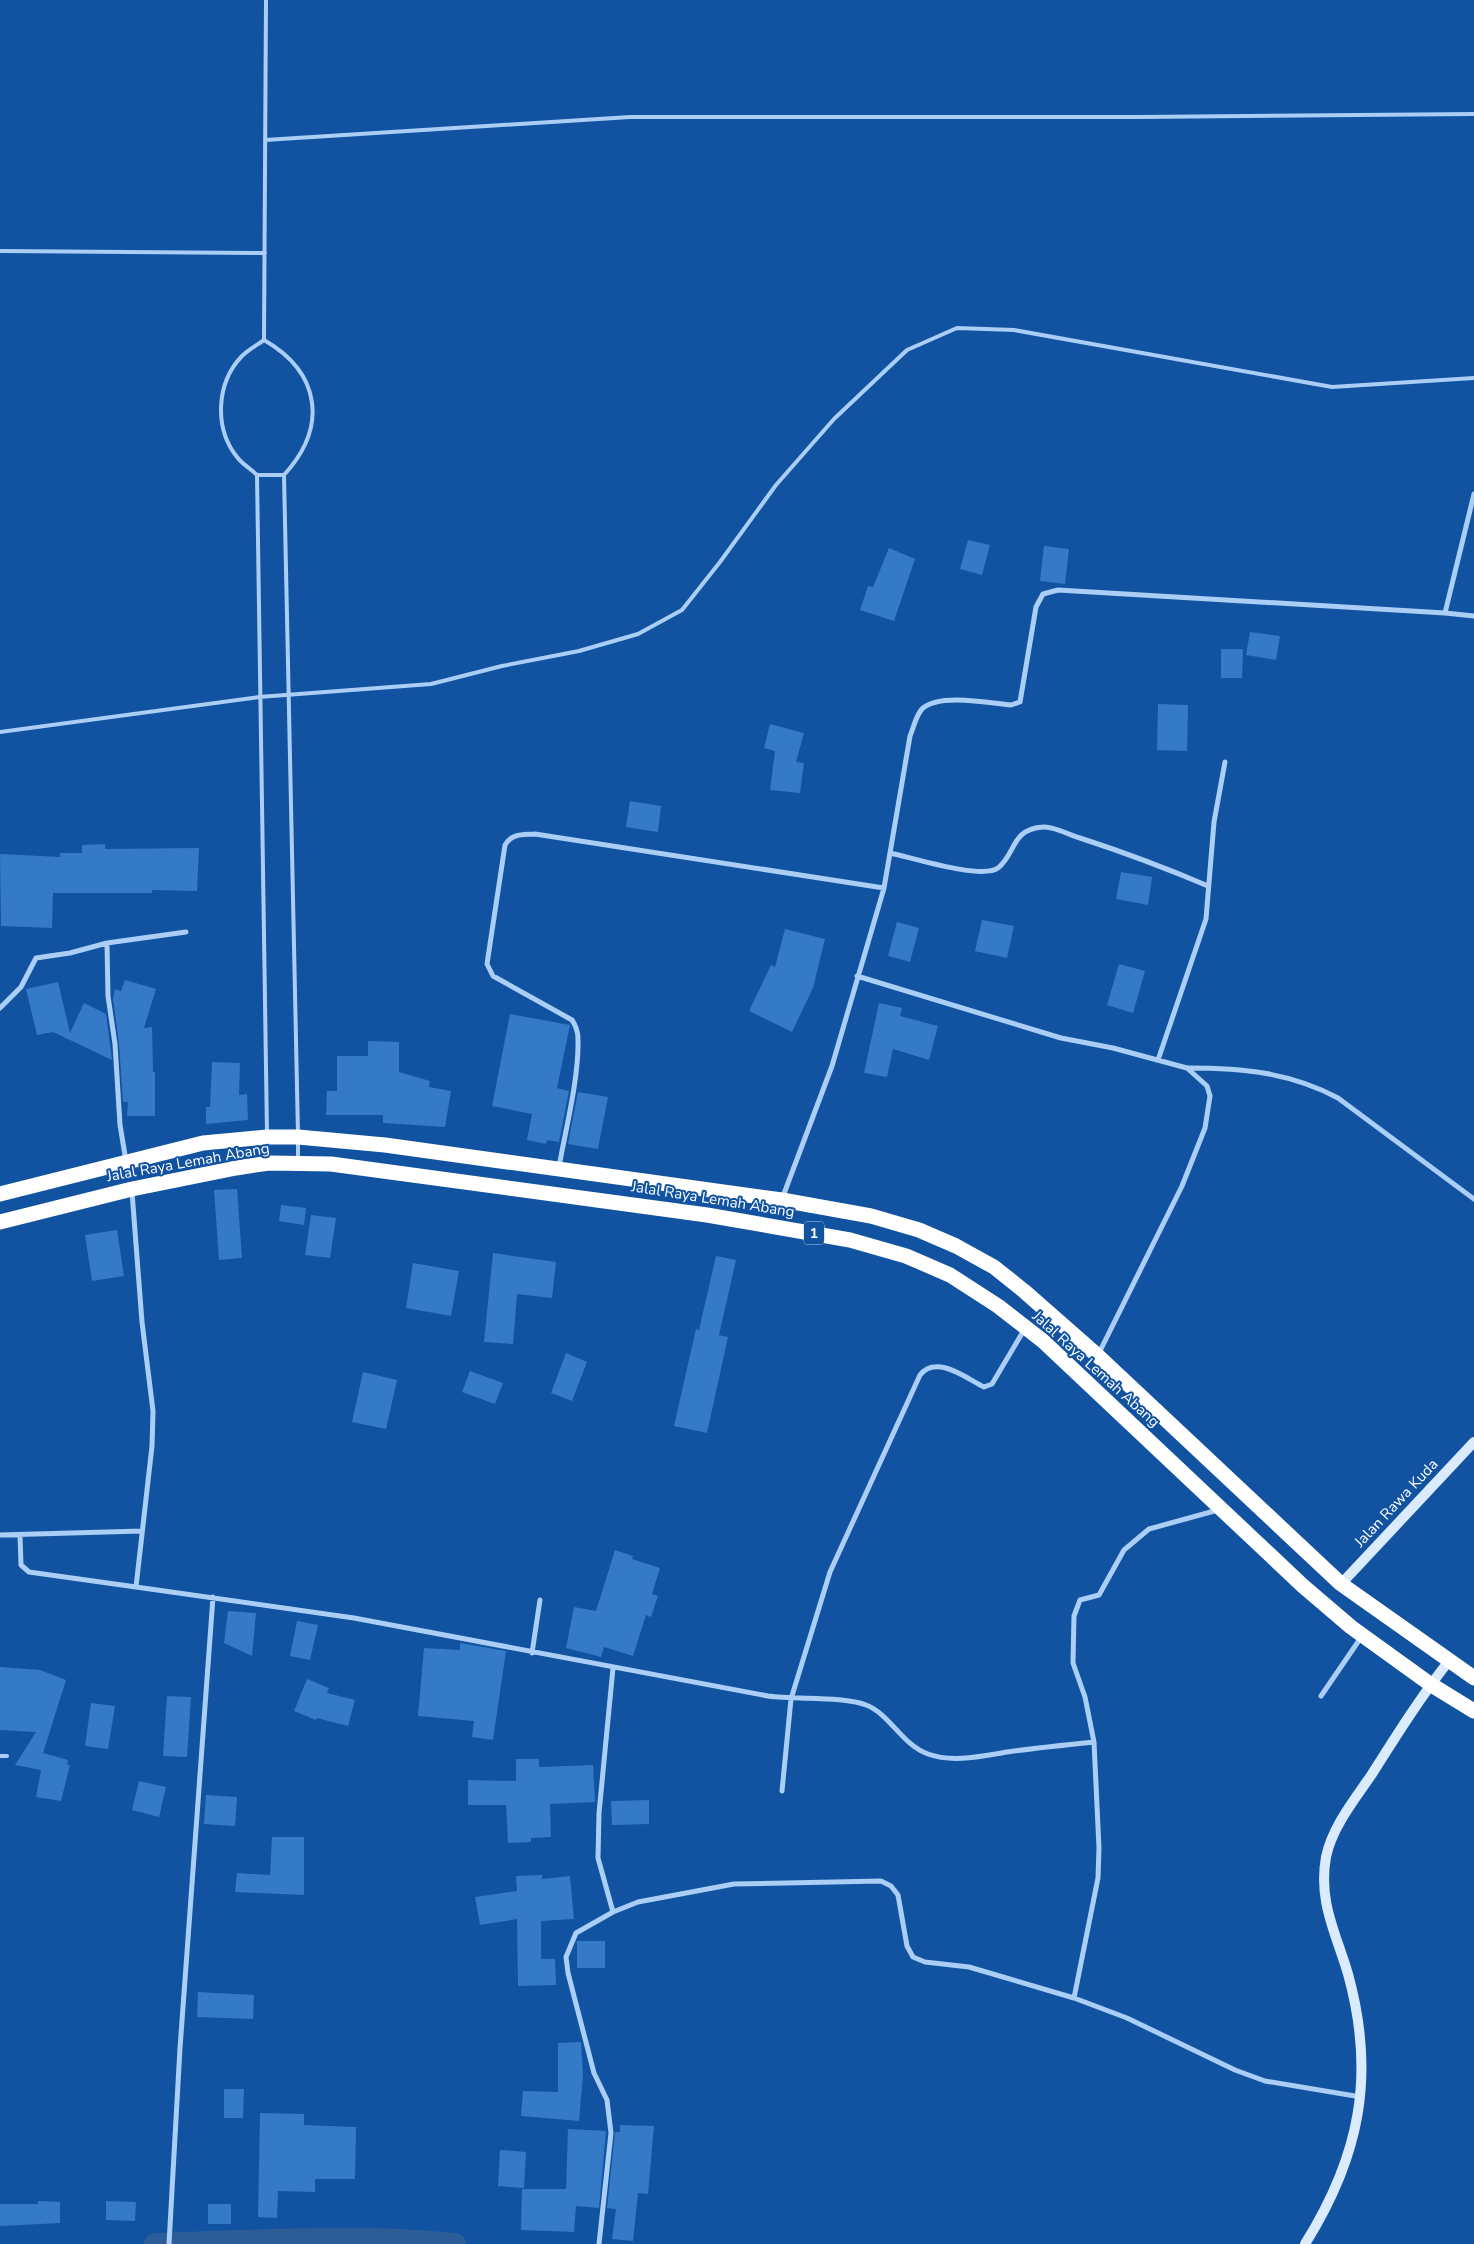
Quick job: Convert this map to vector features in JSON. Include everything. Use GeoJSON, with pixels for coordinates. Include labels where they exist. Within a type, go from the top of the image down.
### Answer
{"type":"FeatureCollection","features":[{"type":"Feature","properties":{"kind":"highway","name":"Jalal Raya Lemah Abang"},"geometry":{"type":"LineString","coordinates":[[0,1194],[203,1143],[267,1137],[298,1137],[385,1145],[782,1200],[871,1216],[919,1230],[956,1246],[994,1267],[1024,1291],[1098,1356],[1340,1584],[1448,1662],[1474,1678]]}},
{"type":"Feature","properties":{"kind":"highway","name":"Jalal Raya Lemah Abang"},"geometry":{"type":"LineString","coordinates":[[0,1222],[132,1189],[269,1163],[331,1164],[668,1209],[850,1240],[906,1256],[950,1275],[998,1306],[1026,1328],[1303,1586],[1363,1636],[1430,1684],[1474,1711]]}},
{"type":"Feature","properties":{"kind":"street"},"geometry":{"type":"LineString","coordinates":[[1445,613],[1474,494]]}},
{"type":"Feature","properties":{"kind":"street"},"geometry":{"type":"LineString","coordinates":[[782,1200],[832,1066],[884,888],[910,736],[917,717],[922,708],[930,703],[944,700],[1011,705],[1020,702],[1036,607],[1043,594],[1049,591],[1474,616]]}},
{"type":"Feature","properties":{"kind":"street"},"geometry":{"type":"LineString","coordinates":[[1158,1060],[1206,919],[1214,822],[1225,762]]}},
{"type":"Feature","properties":{"kind":"street"},"geometry":{"type":"LineString","coordinates":[[890,853],[970,871],[986,872],[998,868],[1018,838],[1028,830],[1045,827],[1138,857],[1208,886]]}},
{"type":"Feature","properties":{"kind":"street"},"geometry":{"type":"LineString","coordinates":[[559,1168],[575,1070],[577,1029],[572,1020],[493,976],[487,964],[505,845],[508,839],[517,835],[535,834],[884,888]]}},
{"type":"Feature","properties":{"kind":"street"},"geometry":{"type":"LineString","coordinates":[[0,1008],[21,987],[36,958],[70,954],[107,943],[186,932]]}},
{"type":"Feature","properties":{"kind":"street"},"geometry":{"type":"LineString","coordinates":[[107,943],[108,996],[115,1044],[120,1125],[126,1161]]}},
{"type":"Feature","properties":{"kind":"street"},"geometry":{"type":"LineString","coordinates":[[857,976],[1061,1038],[1113,1048],[1187,1068],[1250,1069],[1304,1082],[1338,1098],[1474,1199]]}},
{"type":"Feature","properties":{"kind":"street"},"geometry":{"type":"LineString","coordinates":[[1098,1356],[1174,1203],[1205,1128],[1210,1104],[1209,1089],[1187,1068]]}},
{"type":"Feature","properties":{"kind":"street"},"geometry":{"type":"LineString","coordinates":[[132,1189],[142,1322],[153,1411],[152,1446],[136,1588]]}},
{"type":"Feature","properties":{"kind":"street"},"geometry":{"type":"LineString","coordinates":[[782,1791],[791,1699],[830,1572],[920,1375],[930,1366],[940,1365],[984,1387],[992,1384],[1026,1328]]}},
{"type":"Feature","properties":{"kind":"street","name":"Jalan Rawa Kuda"},"geometry":{"type":"LineString","coordinates":[[1340,1584],[1474,1442]]}},
{"type":"Feature","properties":{"kind":"street"},"geometry":{"type":"LineString","coordinates":[[1074,1998],[1098,1878],[1097,1782],[1094,1742],[1085,1696],[1074,1663],[1074,1616],[1080,1600],[1099,1595],[1124,1550],[1149,1529],[1222,1509]]}},
{"type":"Feature","properties":{"kind":"street"},"geometry":{"type":"LineString","coordinates":[[0,1536],[142,1531]]}},
{"type":"Feature","properties":{"kind":"street"},"geometry":{"type":"LineString","coordinates":[[20,1535],[21,1565],[29,1572],[354,1618],[532,1653],[791,1699],[847,1700],[876,1710],[913,1746],[928,1754],[948,1758],[975,1758],[1094,1742]]}},
{"type":"Feature","properties":{"kind":"street"},"geometry":{"type":"LineString","coordinates":[[169,2244],[213,1597]]}},
{"type":"Feature","properties":{"kind":"street"},"geometry":{"type":"LineString","coordinates":[[532,1653],[540,1600]]}},
{"type":"Feature","properties":{"kind":"street"},"geometry":{"type":"LineString","coordinates":[[1321,1696],[1363,1636]]}},
{"type":"Feature","properties":{"kind":"street"},"geometry":{"type":"LineString","coordinates":[[1305,2244],[1327,2208],[1350,2151],[1361,2097],[1363,2067],[1360,2030],[1351,1984],[1328,1917],[1324,1885],[1326,1856],[1340,1823],[1430,1684],[1448,1662]]}},
{"type":"Feature","properties":{"kind":"street"},"geometry":{"type":"LineString","coordinates":[[613,1668],[600,1804],[598,1849],[598,1858],[613,1912]]}},
{"type":"Feature","properties":{"kind":"street"},"geometry":{"type":"LineString","coordinates":[[599,2244],[611,2133],[611,2115],[607,2100],[594,2073],[568,1973],[566,1957],[576,1933],[613,1912],[638,1902],[734,1884],[880,1881],[891,1886],[898,1895],[907,1946],[913,1957],[925,1962],[969,1967],[1074,1998],[1127,2018],[1235,2070],[1265,2081],[1361,2097]]}},
{"type":"Feature","properties":{"kind":"lane"},"geometry":{"type":"LineString","coordinates":[[264,340],[266,0]]}},
{"type":"Feature","properties":{"kind":"lane"},"geometry":{"type":"LineString","coordinates":[[265,140],[630,117],[1149,117],[1474,114]]}},
{"type":"Feature","properties":{"kind":"lane"},"geometry":{"type":"LineString","coordinates":[[0,251],[265,253]]}},
{"type":"Feature","properties":{"kind":"lane"},"geometry":{"type":"LineString","coordinates":[[0,732],[55,726],[259,696],[431,684],[502,666],[579,651],[645,630],[682,610],[720,562],[776,485],[834,418],[907,350],[957,328],[1014,330],[1332,387],[1474,378]]}},
{"type":"Feature","properties":{"kind":"lane"},"geometry":{"type":"LineString","coordinates":[[264,340],[242,356],[226,379],[220,405],[224,432],[236,457],[257,475],[284,475]]}},
{"type":"Feature","properties":{"kind":"lane"},"geometry":{"type":"LineString","coordinates":[[264,340],[282,350],[296,365],[307,383],[312,402],[312,422],[308,442],[298,460],[284,475],[298,1163]]}},
{"type":"Feature","properties":{"kind":"lane"},"geometry":{"type":"LineString","coordinates":[[257,475],[259,696],[269,1163]]}},
{"type":"Feature","properties":{"kind":"lane"},"geometry":{"type":"LineString","coordinates":[[0,1756],[6,1756]]}},
{"type":"Feature","properties":{"kind":"building"},"geometry":{"type":"Polygon","coordinates":[[[968,540],[990,545],[982,575],[960,569],[968,540]]]}},
{"type":"Feature","properties":{"kind":"building"},"geometry":{"type":"Polygon","coordinates":[[[1044,546],[1069,549],[1065,584],[1040,581],[1044,546]]]}},
{"type":"Feature","properties":{"kind":"building"},"geometry":{"type":"Polygon","coordinates":[[[889,548],[915,559],[894,621],[860,610],[868,586],[873,587],[889,548]]]}},
{"type":"Feature","properties":{"kind":"building"},"geometry":{"type":"Polygon","coordinates":[[[1250,632],[1280,636],[1276,660],[1246,655],[1250,632]]]}},
{"type":"Feature","properties":{"kind":"building"},"geometry":{"type":"Polygon","coordinates":[[[1221,649],[1243,649],[1242,678],[1221,678],[1221,649]]]}},
{"type":"Feature","properties":{"kind":"building"},"geometry":{"type":"Polygon","coordinates":[[[1158,704],[1188,705],[1187,751],[1157,750],[1158,704]]]}},
{"type":"Feature","properties":{"kind":"building"},"geometry":{"type":"Polygon","coordinates":[[[770,724],[804,733],[796,762],[804,763],[800,793],[770,790],[775,751],[764,748],[770,724]]]}},
{"type":"Feature","properties":{"kind":"building"},"geometry":{"type":"Polygon","coordinates":[[[630,801],[661,806],[658,832],[626,827],[630,801]]]}},
{"type":"Feature","properties":{"kind":"building"},"geometry":{"type":"Polygon","coordinates":[[[105,844],[105,849],[199,848],[197,891],[152,890],[152,893],[53,893],[52,928],[1,926],[0,854],[60,857],[60,853],[82,853],[82,845],[105,844]]]}},
{"type":"Feature","properties":{"kind":"building"},"geometry":{"type":"Polygon","coordinates":[[[1121,872],[1152,877],[1148,905],[1116,899],[1121,872]]]}},
{"type":"Feature","properties":{"kind":"building"},"geometry":{"type":"Polygon","coordinates":[[[982,920],[1014,926],[1007,958],[975,951],[982,920]]]}},
{"type":"Feature","properties":{"kind":"building"},"geometry":{"type":"Polygon","coordinates":[[[897,922],[919,928],[910,962],[888,956],[897,922]]]}},
{"type":"Feature","properties":{"kind":"building"},"geometry":{"type":"Polygon","coordinates":[[[785,929],[825,939],[813,988],[792,1032],[749,1011],[771,965],[775,967],[785,929]]]}},
{"type":"Feature","properties":{"kind":"building"},"geometry":{"type":"Polygon","coordinates":[[[1119,964],[1145,971],[1133,1013],[1107,1005],[1119,964]]]}},
{"type":"Feature","properties":{"kind":"building"},"geometry":{"type":"Polygon","coordinates":[[[125,980],[156,989],[144,1028],[152,1027],[155,1116],[127,1116],[128,1102],[123,1102],[119,1044],[113,998],[115,989],[121,991],[125,980]]]}},
{"type":"Feature","properties":{"kind":"building"},"geometry":{"type":"Polygon","coordinates":[[[58,982],[70,1033],[84,1003],[106,1014],[112,1060],[53,1032],[37,1035],[26,989],[58,982]]]}},
{"type":"Feature","properties":{"kind":"building"},"geometry":{"type":"Polygon","coordinates":[[[879,1003],[902,1008],[900,1016],[938,1026],[929,1060],[893,1049],[887,1077],[864,1073],[879,1003]]]}},
{"type":"Feature","properties":{"kind":"building"},"geometry":{"type":"Polygon","coordinates":[[[510,1014],[570,1025],[557,1088],[569,1091],[559,1142],[547,1140],[546,1144],[527,1140],[532,1114],[492,1106],[510,1014]]]}},
{"type":"Feature","properties":{"kind":"building"},"geometry":{"type":"Polygon","coordinates":[[[368,1041],[399,1042],[399,1072],[430,1081],[429,1087],[451,1091],[445,1127],[383,1123],[383,1115],[326,1115],[327,1091],[337,1091],[337,1056],[368,1056],[368,1041]]]}},
{"type":"Feature","properties":{"kind":"building"},"geometry":{"type":"Polygon","coordinates":[[[212,1062],[240,1063],[239,1095],[247,1094],[248,1120],[206,1124],[206,1107],[210,1107],[212,1062]]]}},
{"type":"Feature","properties":{"kind":"building"},"geometry":{"type":"Polygon","coordinates":[[[578,1092],[608,1097],[598,1149],[568,1144],[578,1092]]]}},
{"type":"Feature","properties":{"kind":"building"},"geometry":{"type":"Polygon","coordinates":[[[237,1189],[242,1258],[219,1260],[214,1190],[237,1189]]]}},
{"type":"Feature","properties":{"kind":"building"},"geometry":{"type":"Polygon","coordinates":[[[281,1205],[306,1208],[304,1225],[279,1221],[281,1205]]]}},
{"type":"Feature","properties":{"kind":"building"},"geometry":{"type":"Polygon","coordinates":[[[311,1215],[336,1218],[330,1258],[305,1255],[311,1215]]]}},
{"type":"Feature","properties":{"kind":"building"},"geometry":{"type":"Polygon","coordinates":[[[117,1230],[124,1276],[92,1281],[85,1235],[117,1230]]]}},
{"type":"Feature","properties":{"kind":"building"},"geometry":{"type":"Polygon","coordinates":[[[493,1253],[556,1262],[552,1298],[517,1294],[513,1344],[484,1342],[493,1253]]]}},
{"type":"Feature","properties":{"kind":"building"},"geometry":{"type":"Polygon","coordinates":[[[716,1256],[736,1260],[719,1335],[728,1337],[707,1433],[674,1426],[696,1329],[699,1330],[716,1256]]]}},
{"type":"Feature","properties":{"kind":"building"},"geometry":{"type":"Polygon","coordinates":[[[413,1263],[459,1271],[451,1316],[406,1308],[413,1263]]]}},
{"type":"Feature","properties":{"kind":"building"},"geometry":{"type":"Polygon","coordinates":[[[566,1353],[587,1362],[572,1401],[551,1393],[566,1353]]]}},
{"type":"Feature","properties":{"kind":"building"},"geometry":{"type":"Polygon","coordinates":[[[470,1371],[503,1383],[495,1404],[462,1392],[470,1371]]]}},
{"type":"Feature","properties":{"kind":"building"},"geometry":{"type":"Polygon","coordinates":[[[363,1372],[397,1380],[386,1429],[352,1422],[363,1372]]]}},
{"type":"Feature","properties":{"kind":"building"},"geometry":{"type":"Polygon","coordinates":[[[615,1550],[633,1556],[632,1559],[660,1568],[652,1594],[658,1596],[651,1617],[646,1615],[633,1656],[604,1647],[601,1657],[566,1648],[574,1607],[596,1611],[615,1550]]]}},
{"type":"Feature","properties":{"kind":"building"},"geometry":{"type":"Polygon","coordinates":[[[228,1611],[256,1613],[252,1656],[224,1643],[228,1611]]]}},
{"type":"Feature","properties":{"kind":"building"},"geometry":{"type":"Polygon","coordinates":[[[297,1621],[318,1625],[310,1660],[290,1656],[297,1621]]]}},
{"type":"Feature","properties":{"kind":"building"},"geometry":{"type":"Polygon","coordinates":[[[460,1643],[506,1651],[493,1740],[472,1737],[474,1721],[418,1716],[424,1648],[460,1650],[460,1643]]]}},
{"type":"Feature","properties":{"kind":"building"},"geometry":{"type":"Polygon","coordinates":[[[0,1667],[40,1670],[66,1680],[43,1753],[68,1760],[67,1765],[70,1765],[61,1801],[36,1797],[41,1770],[15,1765],[36,1732],[0,1730],[0,1667]]]}},
{"type":"Feature","properties":{"kind":"building"},"geometry":{"type":"Polygon","coordinates":[[[307,1679],[329,1688],[327,1693],[355,1700],[348,1726],[317,1718],[316,1720],[294,1711],[307,1679]]]}},
{"type":"Feature","properties":{"kind":"building"},"geometry":{"type":"Polygon","coordinates":[[[167,1696],[191,1697],[187,1757],[163,1756],[167,1696]]]}},
{"type":"Feature","properties":{"kind":"building"},"geometry":{"type":"Polygon","coordinates":[[[91,1703],[115,1706],[108,1749],[85,1746],[91,1703]]]}},
{"type":"Feature","properties":{"kind":"building"},"geometry":{"type":"Polygon","coordinates":[[[516,1759],[539,1759],[539,1767],[593,1765],[595,1802],[550,1804],[551,1837],[531,1838],[531,1842],[508,1843],[506,1805],[468,1805],[468,1780],[516,1781],[516,1759]]]}},
{"type":"Feature","properties":{"kind":"building"},"geometry":{"type":"Polygon","coordinates":[[[139,1781],[166,1787],[159,1817],[132,1810],[139,1781]]]}},
{"type":"Feature","properties":{"kind":"building"},"geometry":{"type":"Polygon","coordinates":[[[206,1795],[237,1797],[235,1826],[204,1824],[206,1795]]]}},
{"type":"Feature","properties":{"kind":"building"},"geometry":{"type":"Polygon","coordinates":[[[649,1800],[649,1824],[612,1825],[611,1801],[649,1800]]]}},
{"type":"Feature","properties":{"kind":"building"},"geometry":{"type":"Polygon","coordinates":[[[272,1837],[304,1837],[304,1895],[235,1892],[237,1873],[270,1875],[272,1837]]]}},
{"type":"Feature","properties":{"kind":"building"},"geometry":{"type":"Polygon","coordinates":[[[542,1875],[542,1879],[570,1876],[574,1919],[541,1921],[541,1959],[555,1959],[556,1985],[518,1986],[517,1919],[480,1925],[475,1897],[517,1891],[516,1876],[542,1875]]]}},
{"type":"Feature","properties":{"kind":"building"},"geometry":{"type":"Polygon","coordinates":[[[577,1941],[605,1941],[605,1968],[577,1968],[577,1941]]]}},
{"type":"Feature","properties":{"kind":"building"},"geometry":{"type":"Polygon","coordinates":[[[198,1992],[254,1995],[253,2019],[197,2017],[198,1992]]]}},
{"type":"Feature","properties":{"kind":"building"},"geometry":{"type":"Polygon","coordinates":[[[581,2042],[583,2075],[579,2121],[521,2116],[523,2091],[558,2092],[558,2043],[581,2042]]]}},
{"type":"Feature","properties":{"kind":"building"},"geometry":{"type":"Polygon","coordinates":[[[224,2089],[244,2089],[243,2118],[224,2118],[224,2089]]]}},
{"type":"Feature","properties":{"kind":"building"},"geometry":{"type":"Polygon","coordinates":[[[260,2113],[304,2114],[304,2125],[356,2127],[355,2179],[315,2179],[315,2192],[278,2191],[277,2218],[258,2217],[260,2113]]]}},
{"type":"Feature","properties":{"kind":"building"},"geometry":{"type":"Polygon","coordinates":[[[620,2125],[654,2126],[648,2194],[638,2193],[633,2241],[612,2239],[616,2209],[607,2208],[615,2132],[620,2132],[620,2125]]]}},
{"type":"Feature","properties":{"kind":"building"},"geometry":{"type":"Polygon","coordinates":[[[568,2129],[606,2131],[599,2208],[576,2206],[574,2232],[521,2230],[522,2189],[566,2189],[568,2129]]]}},
{"type":"Feature","properties":{"kind":"building"},"geometry":{"type":"Polygon","coordinates":[[[500,2150],[526,2152],[524,2188],[498,2186],[500,2150]]]}},
{"type":"Feature","properties":{"kind":"building"},"geometry":{"type":"Polygon","coordinates":[[[38,2201],[60,2202],[60,2223],[0,2226],[0,2204],[38,2204],[38,2201]]]}},
{"type":"Feature","properties":{"kind":"building"},"geometry":{"type":"Polygon","coordinates":[[[106,2201],[136,2202],[135,2221],[106,2220],[106,2201]]]}},
{"type":"Feature","properties":{"kind":"building"},"geometry":{"type":"Polygon","coordinates":[[[208,2204],[231,2204],[231,2224],[208,2224],[208,2204]]]}},
{"type":"Feature","properties":{"kind":"waterway"},"geometry":{"type":"LineString","coordinates":[[155,2244],[342,2239],[380,2239],[455,2244]]}}]}
